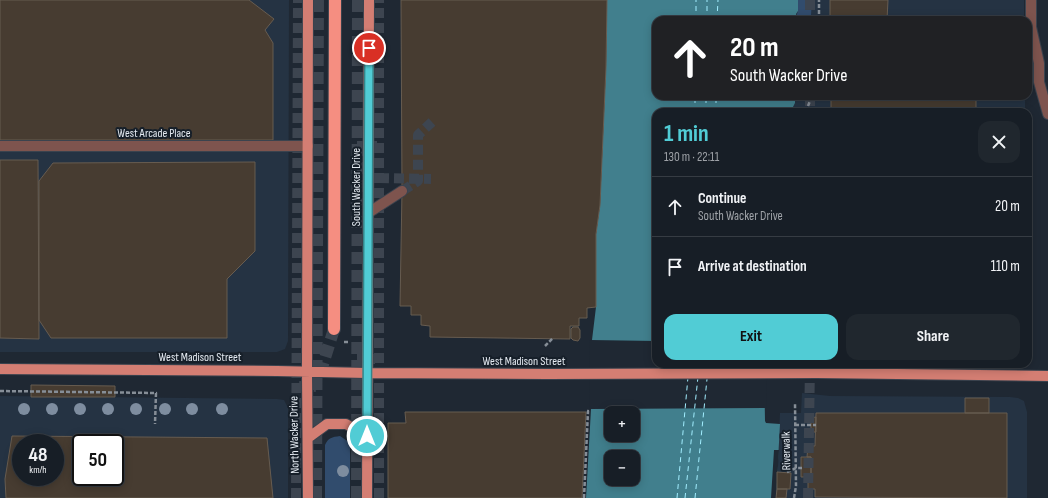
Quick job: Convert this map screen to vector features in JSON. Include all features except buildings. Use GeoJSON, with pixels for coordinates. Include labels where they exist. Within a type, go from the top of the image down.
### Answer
{"type":"FeatureCollection","features":[{"type":"Feature","properties":{"kind":"highway"},"geometry":{"type":"LineString","coordinates":[[334,0],[334,329]]}},
{"type":"Feature","properties":{"kind":"main road"},"geometry":{"type":"LineString","coordinates":[[307,372],[308,0]]}},
{"type":"Feature","properties":{"kind":"main road","name":"South Wacker Drive"},"geometry":{"type":"LineString","coordinates":[[367,373],[369,0]]}},
{"type":"Feature","properties":{"kind":"main road","name":"West Madison Street"},"geometry":{"type":"LineString","coordinates":[[0,369],[367,373],[770,373],[1048,376]]}},
{"type":"Feature","properties":{"kind":"main road","name":"North Wacker Drive"},"geometry":{"type":"LineString","coordinates":[[307,372],[308,498]]}},
{"type":"Feature","properties":{"kind":"main road"},"geometry":{"type":"LineString","coordinates":[[367,373],[367,498]]}},
{"type":"Feature","properties":{"kind":"main road"},"geometry":{"type":"LineString","coordinates":[[308,438],[328,424],[346,424],[367,436]]}},
{"type":"Feature","properties":{"kind":"lane"},"geometry":{"type":"LineString","coordinates":[[1031,0],[1031,16]]}},
{"type":"Feature","properties":{"kind":"lane"},"geometry":{"type":"LineString","coordinates":[[1032,32],[1039,64],[1039,82],[1048,114]]}},
{"type":"Feature","properties":{"kind":"lane","name":"West Arcade Place"},"geometry":{"type":"LineString","coordinates":[[0,146],[308,146]]}},
{"type":"Feature","properties":{"kind":"lane"},"geometry":{"type":"LineString","coordinates":[[368,213],[402,191]]}},
{"type":"Feature","properties":{"kind":"path"},"geometry":{"type":"LineString","coordinates":[[819,16],[820,0]]}},
{"type":"Feature","properties":{"kind":"path"},"geometry":{"type":"LineString","coordinates":[[545,346],[553,338]]}},
{"type":"Feature","properties":{"kind":"path"},"geometry":{"type":"LineString","coordinates":[[0,391],[156,393],[155,424]]}},
{"type":"Feature","properties":{"kind":"path","name":"Riverwalk"},"geometry":{"type":"LineString","coordinates":[[794,498],[796,468],[796,403]]}},
{"type":"Feature","properties":{"kind":"path"},"geometry":{"type":"LineString","coordinates":[[584,498],[588,411],[586,411]]}},
{"type":"Feature","properties":{"kind":"path"},"geometry":{"type":"LineString","coordinates":[[795,425],[816,425]]}},
{"type":"Feature","properties":{"kind":"path"},"geometry":{"type":"LineString","coordinates":[[787,472],[796,468],[802,468]]}},
{"type":"Feature","properties":{"kind":"shaded area"},"geometry":{"type":"Polygon","coordinates":[[[0,0],[289,0],[288,341],[285,349],[277,352],[0,352],[0,0]]]}},
{"type":"Feature","properties":{"kind":"shaded area"},"geometry":{"type":"Polygon","coordinates":[[[607,0],[798,0],[796,16],[652,16],[652,100],[795,100],[793,108],[652,108],[652,368],[764,368],[765,421],[766,423],[780,424],[776,498],[586,498],[591,409],[592,340],[596,307],[596,234],[600,205],[606,67],[607,0]]]}},
{"type":"Feature","properties":{"kind":"shaded area"},"geometry":{"type":"Polygon","coordinates":[[[798,0],[1024,0],[1024,16],[796,16],[798,0]]]}},
{"type":"Feature","properties":{"kind":"shaded area"},"geometry":{"type":"Polygon","coordinates":[[[798,0],[812,0],[810,16],[796,16],[798,0]]]}},
{"type":"Feature","properties":{"kind":"shaded area"},"geometry":{"type":"Polygon","coordinates":[[[795,100],[1025,100],[1025,108],[793,108],[795,100]]]}},
{"type":"Feature","properties":{"kind":"shaded area"},"geometry":{"type":"Polygon","coordinates":[[[802,393],[830,396],[1018,398],[1024,401],[1027,412],[1027,498],[776,498],[780,413],[801,413],[802,393]]]}},
{"type":"Feature","properties":{"kind":"shaded area"},"geometry":{"type":"Polygon","coordinates":[[[0,396],[284,400],[288,408],[288,498],[0,498],[0,396]]]}},
{"type":"Feature","properties":{"kind":"shaded area"},"geometry":{"type":"Polygon","coordinates":[[[340,436],[349,442],[350,446],[350,498],[325,498],[325,445],[331,438],[340,436]]]}},
{"type":"Feature","properties":{"kind":"pier"},"geometry":{"type":"Polygon","coordinates":[[[590,340],[652,341],[652,368],[766,368],[767,408],[640,409],[640,406],[604,406],[604,409],[589,409],[590,340]]]}},
{"type":"Feature","properties":{"kind":"pier"},"geometry":{"type":"Polygon","coordinates":[[[774,450],[779,450],[776,498],[771,498],[774,450]]]}},
{"type":"Feature","properties":{"kind":"ferry route"},"geometry":{"type":"LineString","coordinates":[[696,0],[696,16]]}},
{"type":"Feature","properties":{"kind":"ferry route"},"geometry":{"type":"LineString","coordinates":[[707,0],[707,16]]}},
{"type":"Feature","properties":{"kind":"ferry route"},"geometry":{"type":"LineString","coordinates":[[717,16],[718,0]]}},
{"type":"Feature","properties":{"kind":"ferry route"},"geometry":{"type":"LineString","coordinates":[[695,100],[695,108]]}},
{"type":"Feature","properties":{"kind":"ferry route"},"geometry":{"type":"LineString","coordinates":[[706,100],[706,108]]}},
{"type":"Feature","properties":{"kind":"ferry route"},"geometry":{"type":"LineString","coordinates":[[716,100],[716,108]]}},
{"type":"Feature","properties":{"kind":"ferry route"},"geometry":{"type":"LineString","coordinates":[[677,498],[688,377]]}},
{"type":"Feature","properties":{"kind":"ferry route"},"geometry":{"type":"LineString","coordinates":[[685,498],[698,377]]}},
{"type":"Feature","properties":{"kind":"ferry route"},"geometry":{"type":"LineString","coordinates":[[695,498],[707,379]]}},
{"type":"Feature","properties":{"kind":"tunnel"},"geometry":{"type":"LineString","coordinates":[[296,498],[298,0]]}},
{"type":"Feature","properties":{"kind":"tunnel"},"geometry":{"type":"LineString","coordinates":[[316,498],[318,0]]}},
{"type":"Feature","properties":{"kind":"tunnel"},"geometry":{"type":"LineString","coordinates":[[357,498],[358,0]]}},
{"type":"Feature","properties":{"kind":"tunnel"},"geometry":{"type":"LineString","coordinates":[[379,0],[379,498]]}},
{"type":"Feature","properties":{"kind":"tunnel"},"geometry":{"type":"LineString","coordinates":[[810,0],[810,16]]}},
{"type":"Feature","properties":{"kind":"tunnel"},"geometry":{"type":"LineString","coordinates":[[810,100],[810,108]]}},
{"type":"Feature","properties":{"kind":"tunnel"},"geometry":{"type":"LineString","coordinates":[[402,191],[418,181],[418,135],[432,122]]}},
{"type":"Feature","properties":{"kind":"tunnel"},"geometry":{"type":"LineString","coordinates":[[357,146],[377,146]]}},
{"type":"Feature","properties":{"kind":"tunnel"},"geometry":{"type":"LineString","coordinates":[[379,178],[431,179]]}},
{"type":"Feature","properties":{"kind":"tunnel"},"geometry":{"type":"LineString","coordinates":[[320,374],[334,329]]}},
{"type":"Feature","properties":{"kind":"tunnel"},"geometry":{"type":"LineString","coordinates":[[357,359],[375,359]]}},
{"type":"Feature","properties":{"kind":"tunnel"},"geometry":{"type":"LineString","coordinates":[[808,498],[810,368]]}},
{"type":"Feature","properties":{"kind":"tunnel"},"geometry":{"type":"LineString","coordinates":[[299,386],[316,387]]}},
{"type":"Feature","properties":{"kind":"route"},"geometry":{"type":"LineString","coordinates":[[367,436],[369,48]]}}]}
